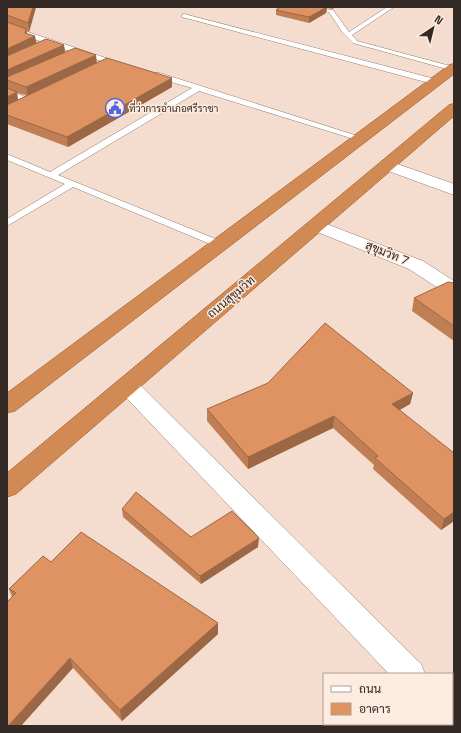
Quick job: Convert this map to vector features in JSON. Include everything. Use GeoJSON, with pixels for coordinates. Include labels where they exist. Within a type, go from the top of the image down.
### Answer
{"type":"FeatureCollection","features":[{"type":"Feature","properties":{"kind":"highway"},"geometry":{"type":"LineString","coordinates":[[7,404],[454,68]]}},
{"type":"Feature","properties":{"kind":"highway","name":"ถนนสุขุมวิท"},"geometry":{"type":"LineString","coordinates":[[7,486],[454,108]]}},
{"type":"Feature","properties":{"kind":"street"},"geometry":{"type":"LineString","coordinates":[[386,165],[454,190]]}},
{"type":"Feature","properties":{"kind":"street","name":"สุขุมวิท 7"},"geometry":{"type":"LineString","coordinates":[[316,225],[416,265],[454,290]]}},
{"type":"Feature","properties":{"kind":"street"},"geometry":{"type":"LineString","coordinates":[[127,385],[409,673]]}},
{"type":"Feature","properties":{"kind":"lane"},"geometry":{"type":"LineString","coordinates":[[315,7],[331,11],[354,42],[454,68]]}},
{"type":"Feature","properties":{"kind":"lane"},"geometry":{"type":"LineString","coordinates":[[348,35],[391,7]]}},
{"type":"Feature","properties":{"kind":"lane"},"geometry":{"type":"LineString","coordinates":[[184,16],[436,82]]}},
{"type":"Feature","properties":{"kind":"lane"},"geometry":{"type":"LineString","coordinates":[[7,27],[51,43],[125,66]]}},
{"type":"Feature","properties":{"kind":"lane"},"geometry":{"type":"LineString","coordinates":[[38,48],[51,43]]}},
{"type":"Feature","properties":{"kind":"lane"},"geometry":{"type":"LineString","coordinates":[[64,58],[79,51]]}},
{"type":"Feature","properties":{"kind":"lane"},"geometry":{"type":"LineString","coordinates":[[97,68],[111,61]]}},
{"type":"Feature","properties":{"kind":"lane"},"geometry":{"type":"LineString","coordinates":[[147,72],[360,138]]}},
{"type":"Feature","properties":{"kind":"lane"},"geometry":{"type":"LineString","coordinates":[[51,175],[198,88]]}},
{"type":"Feature","properties":{"kind":"lane"},"geometry":{"type":"LineString","coordinates":[[7,92],[32,100],[7,112]]}},
{"type":"Feature","properties":{"kind":"lane"},"geometry":{"type":"LineString","coordinates":[[7,157],[219,244]]}},
{"type":"Feature","properties":{"kind":"lane"},"geometry":{"type":"LineString","coordinates":[[7,223],[72,184]]}},
{"type":"Feature","properties":{"kind":"building"},"geometry":{"type":"Polygon","coordinates":[[[7,7],[33,7],[28,23],[7,15],[7,7]]]}},
{"type":"Feature","properties":{"kind":"building"},"geometry":{"type":"Polygon","coordinates":[[[280,7],[327,7],[309,17],[276,10],[280,7]]]}},
{"type":"Feature","properties":{"kind":"building"},"geometry":{"type":"Polygon","coordinates":[[[7,22],[26,29],[25,33],[35,36],[7,49],[7,22]]]}},
{"type":"Feature","properties":{"kind":"building"},"geometry":{"type":"Polygon","coordinates":[[[46,39],[64,45],[7,70],[7,56],[46,39]]]}},
{"type":"Feature","properties":{"kind":"building"},"geometry":{"type":"Polygon","coordinates":[[[75,48],[96,55],[26,87],[7,80],[7,77],[75,48]]]}},
{"type":"Feature","properties":{"kind":"building"},"geometry":{"type":"Polygon","coordinates":[[[107,58],[172,78],[67,137],[7,115],[7,105],[107,58]]]}},
{"type":"Feature","properties":{"kind":"building"},"geometry":{"type":"Polygon","coordinates":[[[7,88],[17,92],[7,97],[7,88]]]}},
{"type":"Feature","properties":{"kind":"building"},"geometry":{"type":"Polygon","coordinates":[[[448,282],[454,283],[454,326],[414,298],[448,282]]]}},
{"type":"Feature","properties":{"kind":"building"},"geometry":{"type":"Polygon","coordinates":[[[325,323],[413,393],[392,404],[454,453],[454,512],[444,519],[375,458],[378,456],[334,416],[248,457],[207,409],[268,383],[325,323]]]}},
{"type":"Feature","properties":{"kind":"building"},"geometry":{"type":"Polygon","coordinates":[[[136,492],[191,537],[232,511],[259,538],[200,576],[122,509],[136,492]]]}},
{"type":"Feature","properties":{"kind":"building"},"geometry":{"type":"Polygon","coordinates":[[[81,532],[218,623],[120,710],[70,658],[7,726],[7,602],[16,593],[9,589],[43,556],[51,562],[81,532]]]}},
{"type":"Feature","properties":{"kind":"place","name":"ที่ว่าการอำเภอศรีราชา"},"geometry":{"type":"Point","coordinates":[115,108]}}]}
